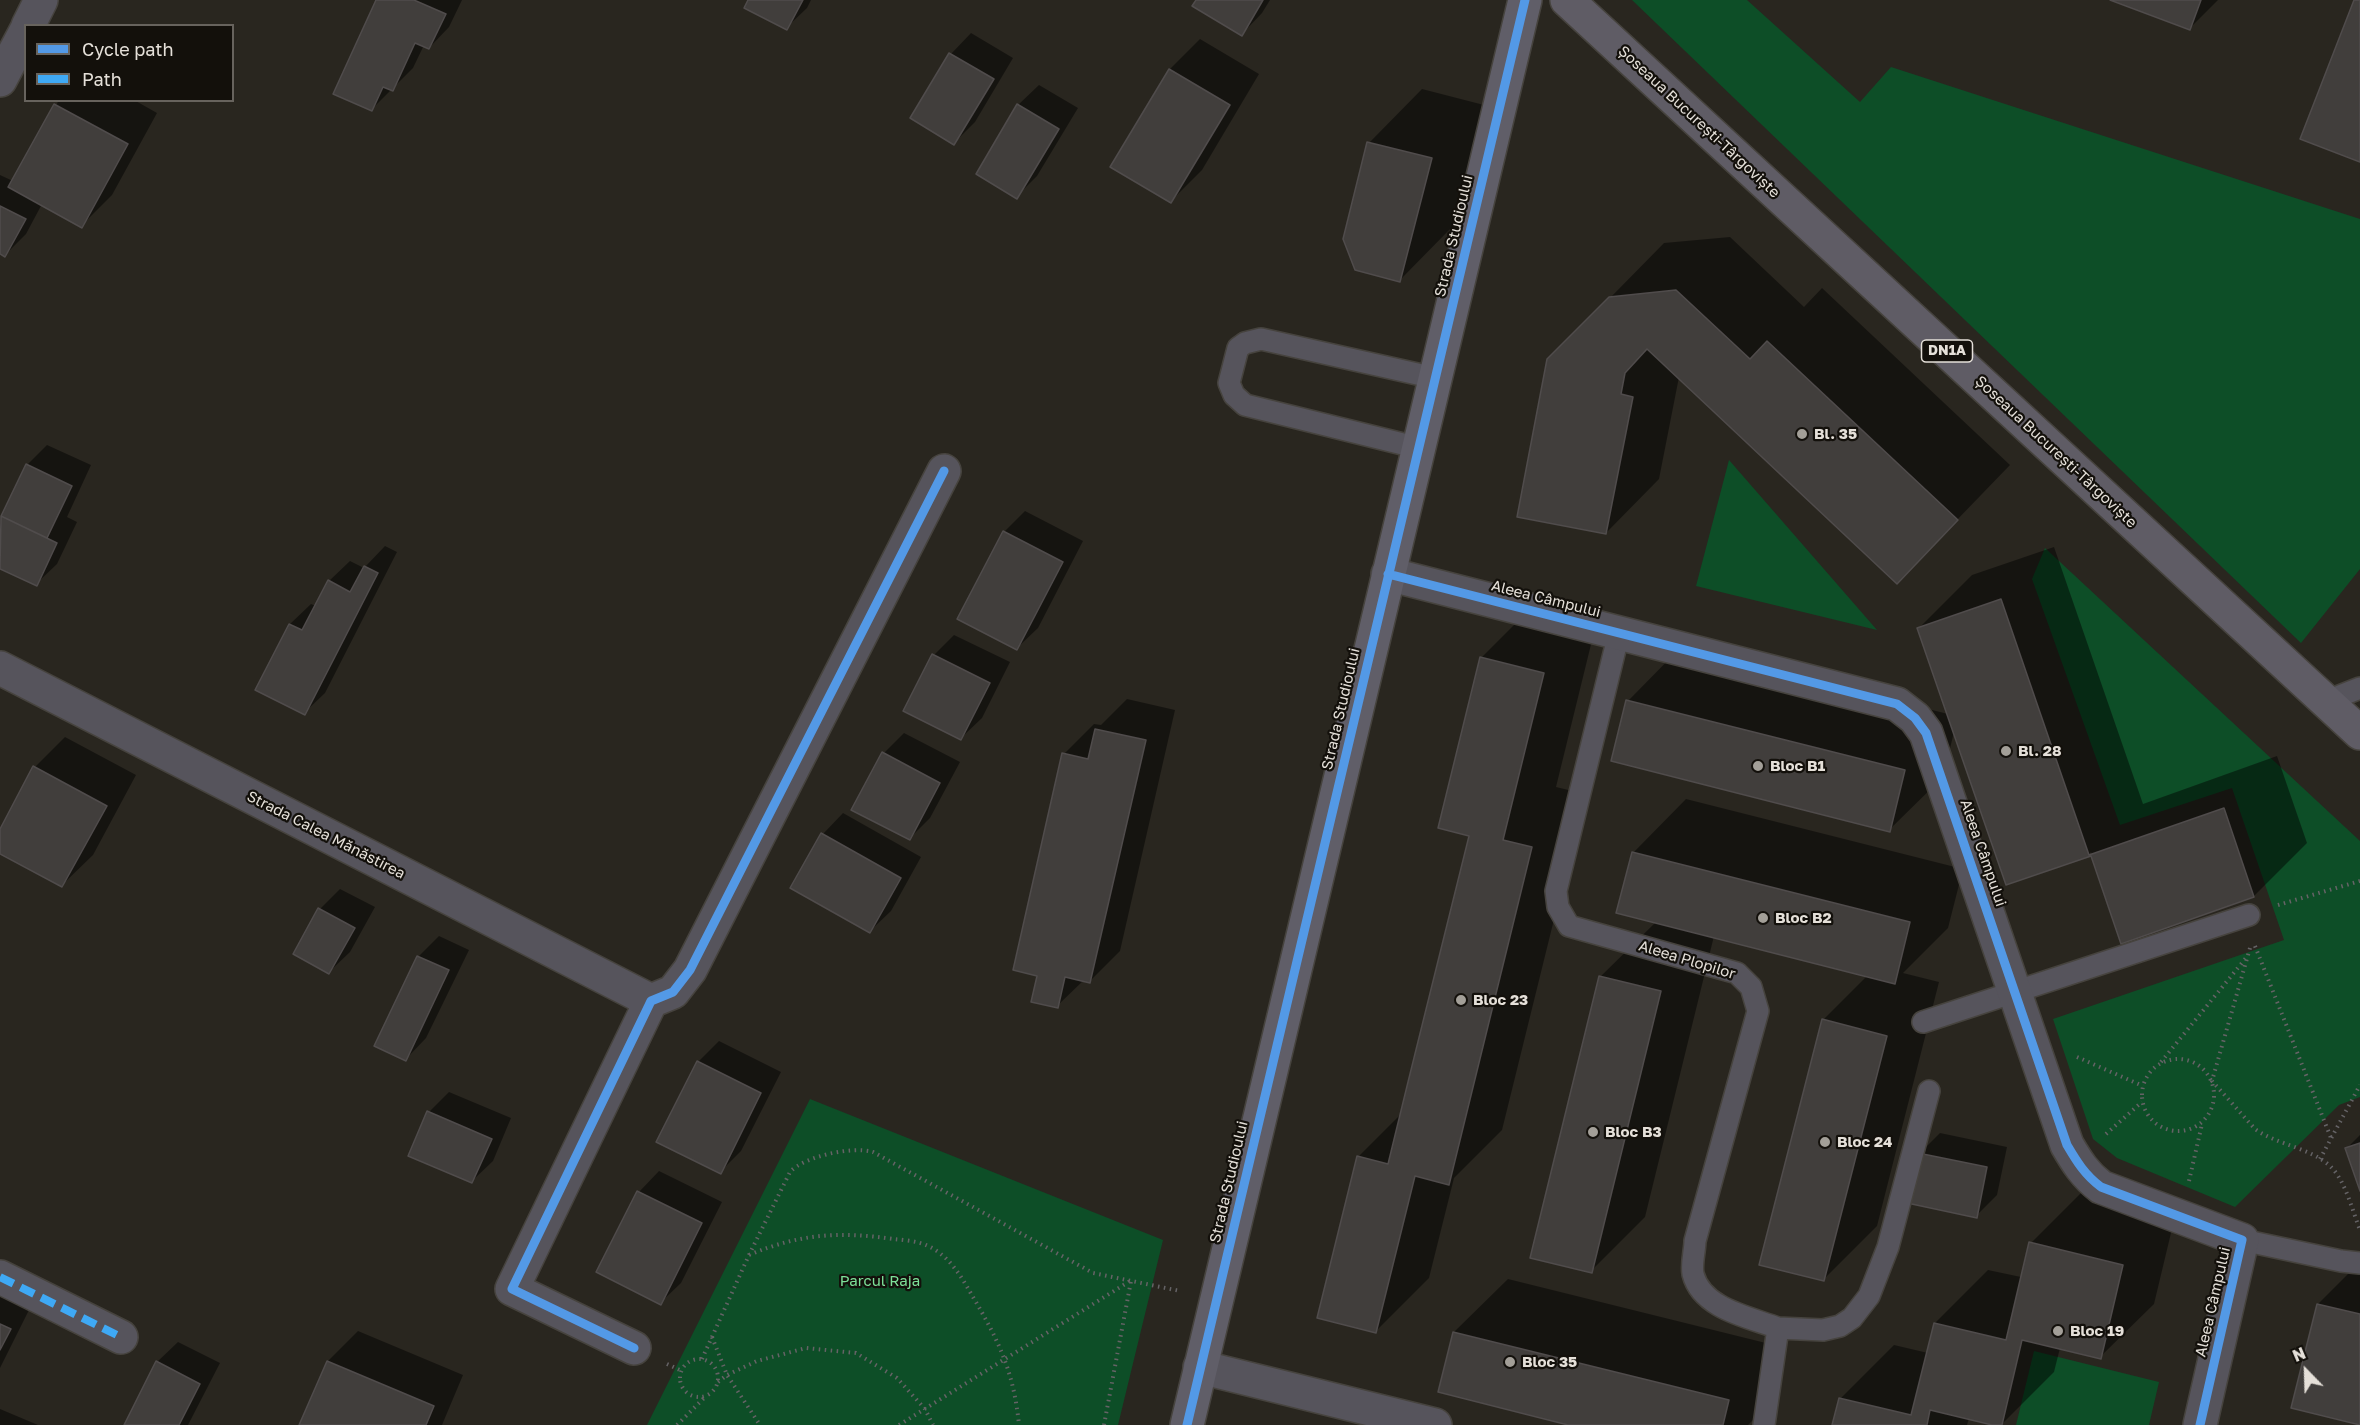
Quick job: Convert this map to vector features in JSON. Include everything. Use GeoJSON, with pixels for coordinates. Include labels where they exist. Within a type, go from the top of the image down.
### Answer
{"type":"FeatureCollection","features":[{"type":"Feature","properties":{"kind":"main road","name":"Șoseaua București-Târgoviște"},"geometry":{"type":"LineString","coordinates":[[1567,0],[2360,733]]}},
{"type":"Feature","properties":{"kind":"street"},"geometry":{"type":"LineString","coordinates":[[29,24],[41,0]]}},
{"type":"Feature","properties":{"kind":"street","name":"Strada Studioului"},"geometry":{"type":"LineString","coordinates":[[1186,1425],[1525,0]]}},
{"type":"Feature","properties":{"kind":"street"},"geometry":{"type":"LineString","coordinates":[[0,80],[24,35]]}},
{"type":"Feature","properties":{"kind":"street"},"geometry":{"type":"LineString","coordinates":[[634,1348],[512,1289],[651,1001],[673,992],[690,970],[944,471]]}},
{"type":"Feature","properties":{"kind":"street","name":"Aleea Câmpului"},"geometry":{"type":"LineString","coordinates":[[1388,574],[1897,704],[1915,718],[1926,733],[2067,1144],[2076,1161],[2086,1176],[2101,1187],[2242,1240],[2200,1425]]}},
{"type":"Feature","properties":{"kind":"street","name":"Strada Calea Mănăstirea"},"geometry":{"type":"LineString","coordinates":[[0,668],[651,1001]]}},
{"type":"Feature","properties":{"kind":"street"},"geometry":{"type":"LineString","coordinates":[[0,1277],[122,1337]]}},
{"type":"Feature","properties":{"kind":"street"},"geometry":{"type":"LineString","coordinates":[[1200,1367],[1435,1425]]}},
{"type":"Feature","properties":{"kind":"lane"},"geometry":{"type":"LineString","coordinates":[[1419,448],[1245,405],[1234,395],[1229,383],[1238,348],[1245,343],[1261,339],[1435,378]]}},
{"type":"Feature","properties":{"kind":"lane","name":"Aleea Plopilor"},"geometry":{"type":"LineString","coordinates":[[1619,633],[1556,891],[1558,907],[1569,926],[1737,973],[1751,987],[1758,1011],[1695,1240],[1693,1273],[1708,1298],[1723,1307],[1778,1328],[1823,1330],[1840,1326],[1852,1318],[1869,1296],[1888,1247],[1929,1091]]}},
{"type":"Feature","properties":{"kind":"lane"},"geometry":{"type":"LineString","coordinates":[[2327,701],[2360,688]]}},
{"type":"Feature","properties":{"kind":"lane"},"geometry":{"type":"LineString","coordinates":[[1923,1022],[2248,915]]}},
{"type":"Feature","properties":{"kind":"lane"},"geometry":{"type":"LineString","coordinates":[[2242,1240],[2341,1262],[2360,1263]]}},
{"type":"Feature","properties":{"kind":"lane"},"geometry":{"type":"LineString","coordinates":[[1764,1425],[1778,1328]]}},
{"type":"Feature","properties":{"kind":"path"},"geometry":{"type":"LineString","coordinates":[[2248,915],[2360,880]]}},
{"type":"Feature","properties":{"kind":"path"},"geometry":{"type":"LineString","coordinates":[[2181,1217],[2202,1123],[2211,1111],[2215,1096],[2212,1081],[2252,939],[2331,1138]]}},
{"type":"Feature","properties":{"kind":"path"},"geometry":{"type":"LineString","coordinates":[[2202,1123],[2188,1130],[2173,1131],[2159,1126],[2148,1115],[2142,1102],[2143,1086],[2149,1072],[2161,1062],[2247,957]]}},
{"type":"Feature","properties":{"kind":"path"},"geometry":{"type":"LineString","coordinates":[[2030,1036],[2143,1086]]}},
{"type":"Feature","properties":{"kind":"path"},"geometry":{"type":"LineString","coordinates":[[2161,1062],[2176,1058],[2190,1060],[2204,1069],[2212,1081],[2264,1136],[2320,1159],[2330,1166],[2338,1177],[2360,1230]]}},
{"type":"Feature","properties":{"kind":"path"},"geometry":{"type":"LineString","coordinates":[[2320,1159],[2360,1085]]}},
{"type":"Feature","properties":{"kind":"path"},"geometry":{"type":"LineString","coordinates":[[2076,1161],[2142,1102]]}},
{"type":"Feature","properties":{"kind":"path"},"geometry":{"type":"LineString","coordinates":[[702,1359],[749,1255],[794,1167],[809,1159],[864,1149],[921,1177],[1093,1273],[1217,1298]]}},
{"type":"Feature","properties":{"kind":"path"},"geometry":{"type":"LineString","coordinates":[[749,1255],[789,1239],[820,1235],[877,1236],[928,1246],[946,1258],[960,1275],[997,1338],[1014,1388],[1019,1425]]}},
{"type":"Feature","properties":{"kind":"path"},"geometry":{"type":"LineString","coordinates":[[899,1425],[1131,1280]]}},
{"type":"Feature","properties":{"kind":"path"},"geometry":{"type":"LineString","coordinates":[[1104,1425],[1131,1280]]}},
{"type":"Feature","properties":{"kind":"path"},"geometry":{"type":"LineString","coordinates":[[711,1336],[727,1374],[760,1425]]}},
{"type":"Feature","properties":{"kind":"path"},"geometry":{"type":"LineString","coordinates":[[717,1382],[727,1374],[757,1361],[806,1348],[856,1353],[897,1378],[925,1409],[933,1425]]}},
{"type":"Feature","properties":{"kind":"path"},"geometry":{"type":"LineString","coordinates":[[677,1425],[706,1395],[716,1388],[717,1370],[708,1361],[702,1359],[690,1361],[682,1371],[681,1383],[684,1389],[694,1396],[706,1395]]}},
{"type":"Feature","properties":{"kind":"green space"},"geometry":{"type":"Polygon","coordinates":[[[1632,0],[1747,0],[1860,102],[1891,67],[2360,219],[2360,569],[2301,643],[1632,0]]]}},
{"type":"Feature","properties":{"kind":"green space"},"geometry":{"type":"Polygon","coordinates":[[[1729,460],[1877,630],[1696,586],[1729,460]]]}},
{"type":"Feature","properties":{"kind":"green space"},"geometry":{"type":"Polygon","coordinates":[[[2045,548],[2360,841],[2360,1097],[2339,1105],[2235,1207],[2117,1158],[2093,1139],[2053,1019],[2284,940],[2232,788],[2120,825],[2032,579],[2045,548]]]}},
{"type":"Feature","properties":{"kind":"green space","name":"Parcul Raja"},"geometry":{"type":"Polygon","coordinates":[[[810,1099],[1163,1240],[1118,1425],[647,1425],[810,1099]]]}},
{"type":"Feature","properties":{"kind":"green space"},"geometry":{"type":"Polygon","coordinates":[[[2034,1351],[2159,1382],[2149,1425],[2016,1425],[2034,1351]]]}},
{"type":"Feature","properties":{"kind":"building"},"geometry":{"type":"Polygon","coordinates":[[[376,0],[414,0],[446,14],[429,49],[415,43],[393,91],[383,87],[372,111],[333,94],[376,0]]]}},
{"type":"Feature","properties":{"kind":"building"},"geometry":{"type":"Polygon","coordinates":[[[748,0],[803,0],[787,30],[744,8],[748,0]]]}},
{"type":"Feature","properties":{"kind":"building"},"geometry":{"type":"Polygon","coordinates":[[[1196,0],[1263,0],[1242,36],[1192,6],[1196,0]]]}},
{"type":"Feature","properties":{"kind":"building"},"geometry":{"type":"Polygon","coordinates":[[[2110,0],[2201,0],[2190,30],[2110,0]]]}},
{"type":"Feature","properties":{"kind":"building"},"geometry":{"type":"Polygon","coordinates":[[[2354,0],[2360,0],[2360,162],[2300,139],[2354,0]]]}},
{"type":"Feature","properties":{"kind":"building"},"geometry":{"type":"Polygon","coordinates":[[[949,53],[994,79],[954,145],[910,118],[949,53]]]}},
{"type":"Feature","properties":{"kind":"building"},"geometry":{"type":"Polygon","coordinates":[[[1169,69],[1230,105],[1171,203],[1110,167],[1169,69]]]}},
{"type":"Feature","properties":{"kind":"building"},"geometry":{"type":"Polygon","coordinates":[[[54,104],[128,144],[82,228],[8,187],[54,104]]]}},
{"type":"Feature","properties":{"kind":"building"},"geometry":{"type":"Polygon","coordinates":[[[1017,104],[1059,129],[1017,199],[976,174],[1017,104]]]}},
{"type":"Feature","properties":{"kind":"building"},"geometry":{"type":"Polygon","coordinates":[[[1367,142],[1432,158],[1400,282],[1355,270],[1343,239],[1367,142]]]}},
{"type":"Feature","properties":{"kind":"building"},"geometry":{"type":"Polygon","coordinates":[[[0,206],[26,219],[5,257],[0,254],[0,206]]]}},
{"type":"Feature","properties":{"kind":"building","name":"Bl. 35"},"geometry":{"type":"Polygon","coordinates":[[[1676,290],[1750,359],[1767,341],[1958,520],[1897,584],[1647,349],[1625,373],[1621,394],[1633,397],[1606,534],[1517,517],[1547,359],[1609,297],[1676,290]]]}},
{"type":"Feature","properties":{"kind":"building"},"geometry":{"type":"Polygon","coordinates":[[[26,464],[72,486],[47,538],[1,516],[26,464]]]}},
{"type":"Feature","properties":{"kind":"building"},"geometry":{"type":"Polygon","coordinates":[[[1,516],[57,543],[37,586],[0,569],[1,516]]]}},
{"type":"Feature","properties":{"kind":"building"},"geometry":{"type":"Polygon","coordinates":[[[1003,531],[1063,562],[1017,650],[957,619],[1003,531]]]}},
{"type":"Feature","properties":{"kind":"building"},"geometry":{"type":"Polygon","coordinates":[[[364,566],[378,573],[305,715],[255,690],[289,624],[302,630],[328,580],[350,592],[364,566]]]}},
{"type":"Feature","properties":{"kind":"building","name":"Bl. 28"},"geometry":{"type":"Polygon","coordinates":[[[2001,599],[2089,855],[2224,808],[2254,897],[2121,944],[2091,856],[2006,885],[1917,628],[2001,599]]]}},
{"type":"Feature","properties":{"kind":"building"},"geometry":{"type":"Polygon","coordinates":[[[932,654],[990,683],[961,740],[903,711],[932,654]]]}},
{"type":"Feature","properties":{"kind":"building","name":"Bloc 23"},"geometry":{"type":"Polygon","coordinates":[[[1480,657],[1544,673],[1503,840],[1532,847],[1449,1185],[1415,1176],[1376,1333],[1317,1318],[1357,1156],[1388,1164],[1469,836],[1438,828],[1480,657]]]}},
{"type":"Feature","properties":{"kind":"building","name":"Bloc B1"},"geometry":{"type":"Polygon","coordinates":[[[1626,700],[1905,770],[1890,832],[1611,761],[1626,700]]]}},
{"type":"Feature","properties":{"kind":"building"},"geometry":{"type":"Polygon","coordinates":[[[1095,729],[1146,740],[1090,983],[1065,977],[1058,1008],[1031,1002],[1037,976],[1013,970],[1062,753],[1088,759],[1095,729]]]}},
{"type":"Feature","properties":{"kind":"building"},"geometry":{"type":"Polygon","coordinates":[[[882,752],[940,783],[910,840],[851,810],[882,752]]]}},
{"type":"Feature","properties":{"kind":"building"},"geometry":{"type":"Polygon","coordinates":[[[33,766],[107,806],[62,887],[0,854],[0,829],[33,766]]]}},
{"type":"Feature","properties":{"kind":"building"},"geometry":{"type":"Polygon","coordinates":[[[821,833],[901,878],[870,933],[790,888],[821,833]]]}},
{"type":"Feature","properties":{"kind":"building","name":"Bloc B2"},"geometry":{"type":"Polygon","coordinates":[[[1632,852],[1910,922],[1895,984],[1616,913],[1632,852]]]}},
{"type":"Feature","properties":{"kind":"building"},"geometry":{"type":"Polygon","coordinates":[[[318,908],[355,928],[329,974],[293,954],[318,908]]]}},
{"type":"Feature","properties":{"kind":"building"},"geometry":{"type":"Polygon","coordinates":[[[417,956],[449,970],[406,1061],[374,1046],[417,956]]]}},
{"type":"Feature","properties":{"kind":"building","name":"Bloc B3"},"geometry":{"type":"Polygon","coordinates":[[[1599,976],[1661,991],[1592,1273],[1530,1258],[1599,976]]]}},
{"type":"Feature","properties":{"kind":"building","name":"Bloc 24"},"geometry":{"type":"Polygon","coordinates":[[[1822,1019],[1887,1036],[1824,1281],[1759,1265],[1822,1019]]]}},
{"type":"Feature","properties":{"kind":"building"},"geometry":{"type":"Polygon","coordinates":[[[697,1061],[761,1093],[721,1174],[656,1142],[697,1061]]]}},
{"type":"Feature","properties":{"kind":"building"},"geometry":{"type":"Polygon","coordinates":[[[427,1111],[492,1139],[472,1183],[408,1156],[427,1111]]]}},
{"type":"Feature","properties":{"kind":"building"},"geometry":{"type":"Polygon","coordinates":[[[2360,1143],[2360,1191],[2345,1148],[2360,1143]]]}},
{"type":"Feature","properties":{"kind":"building"},"geometry":{"type":"Polygon","coordinates":[[[1918,1153],[1987,1167],[1977,1218],[1907,1203],[1918,1153]]]}},
{"type":"Feature","properties":{"kind":"building"},"geometry":{"type":"Polygon","coordinates":[[[637,1191],[702,1223],[661,1305],[596,1272],[637,1191]]]}},
{"type":"Feature","properties":{"kind":"building","name":"Bloc 19"},"geometry":{"type":"Polygon","coordinates":[[[2029,1242],[2123,1265],[2101,1359],[2022,1340],[2002,1425],[1992,1425],[1930,1410],[1927,1425],[1832,1425],[1839,1398],[1911,1415],[1934,1323],[2006,1340],[2029,1242]]]}},
{"type":"Feature","properties":{"kind":"building"},"geometry":{"type":"Polygon","coordinates":[[[2317,1304],[2360,1314],[2360,1425],[2291,1408],[2317,1304]]]}},
{"type":"Feature","properties":{"kind":"building"},"geometry":{"type":"Polygon","coordinates":[[[0,1324],[11,1329],[0,1350],[0,1324]]]}},
{"type":"Feature","properties":{"kind":"building","name":"Bloc 35"},"geometry":{"type":"Polygon","coordinates":[[[1453,1332],[1729,1400],[1723,1425],[1568,1425],[1438,1392],[1453,1332]]]}},
{"type":"Feature","properties":{"kind":"building"},"geometry":{"type":"Polygon","coordinates":[[[156,1361],[200,1384],[179,1425],[124,1425],[156,1361]]]}},
{"type":"Feature","properties":{"kind":"building"},"geometry":{"type":"Polygon","coordinates":[[[327,1361],[434,1406],[426,1425],[299,1425],[327,1361]]]}},
{"type":"Feature","properties":{"kind":"marked path"},"geometry":{"type":"LineString","coordinates":[[0,1277],[121,1337]]}},
{"type":"Feature","properties":{"kind":"cycle path"},"geometry":{"type":"LineString","coordinates":[[1187,1425],[1525,0]]}},
{"type":"Feature","properties":{"kind":"cycle path"},"geometry":{"type":"LineString","coordinates":[[634,1348],[512,1289],[651,1001],[673,992],[690,970],[944,471]]}},
{"type":"Feature","properties":{"kind":"cycle path"},"geometry":{"type":"LineString","coordinates":[[1388,574],[1897,704],[1915,718],[1926,733],[2067,1145],[2074,1157],[2101,1187],[2242,1240],[2200,1425]]}},
{"type":"Feature","properties":{"kind":"place","name":"Bl. 35"},"geometry":{"type":"Point","coordinates":[1802,434]}},
{"type":"Feature","properties":{"kind":"place","name":"Bl. 28"},"geometry":{"type":"Point","coordinates":[2006,751]}},
{"type":"Feature","properties":{"kind":"place","name":"Bloc B1"},"geometry":{"type":"Point","coordinates":[1758,766]}},
{"type":"Feature","properties":{"kind":"place","name":"Bloc B2"},"geometry":{"type":"Point","coordinates":[1763,918]}},
{"type":"Feature","properties":{"kind":"place","name":"Bloc 23"},"geometry":{"type":"Point","coordinates":[1461,1000]}},
{"type":"Feature","properties":{"kind":"place","name":"Bloc B3"},"geometry":{"type":"Point","coordinates":[1593,1132]}},
{"type":"Feature","properties":{"kind":"place","name":"Bloc 24"},"geometry":{"type":"Point","coordinates":[1825,1142]}},
{"type":"Feature","properties":{"kind":"place","name":"Bloc 19"},"geometry":{"type":"Point","coordinates":[2058,1331]}},
{"type":"Feature","properties":{"kind":"place","name":"Bloc 35"},"geometry":{"type":"Point","coordinates":[1510,1362]}}]}
